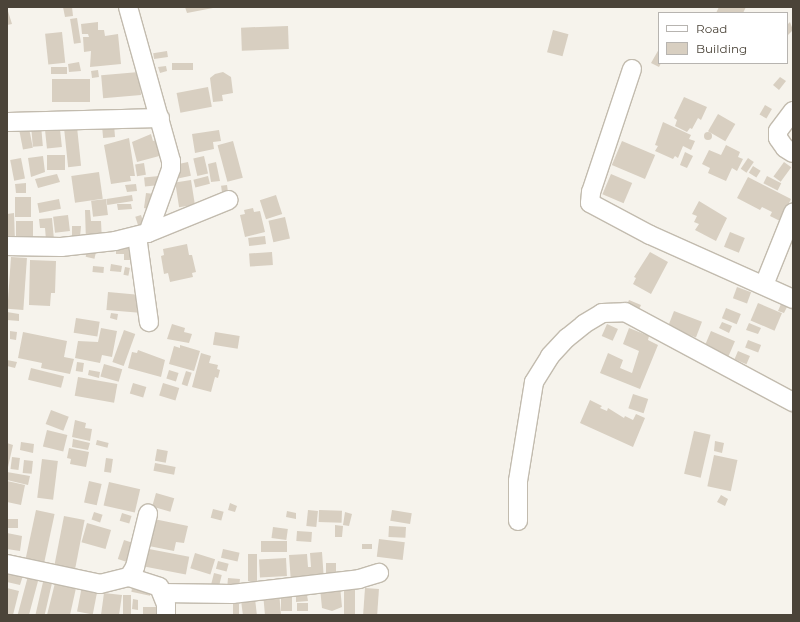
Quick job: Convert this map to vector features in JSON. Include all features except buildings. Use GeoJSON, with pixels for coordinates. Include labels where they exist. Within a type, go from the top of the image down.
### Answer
{"type":"FeatureCollection","features":[{"type":"Feature","properties":{"kind":"street"},"geometry":{"type":"LineString","coordinates":[[128,7],[170,152],[171,169],[143,235],[149,322]]}},
{"type":"Feature","properties":{"kind":"street"},"geometry":{"type":"LineString","coordinates":[[632,69],[591,192],[590,203],[650,235],[793,299]]}},
{"type":"Feature","properties":{"kind":"street"},"geometry":{"type":"LineString","coordinates":[[793,111],[778,131],[778,138],[785,148],[793,153]]}},
{"type":"Feature","properties":{"kind":"street"},"geometry":{"type":"LineString","coordinates":[[7,122],[160,118]]}},
{"type":"Feature","properties":{"kind":"street"},"geometry":{"type":"LineString","coordinates":[[7,246],[61,248],[143,235],[230,200]]}},
{"type":"Feature","properties":{"kind":"street"},"geometry":{"type":"LineString","coordinates":[[764,285],[793,213]]}},
{"type":"Feature","properties":{"kind":"street"},"geometry":{"type":"LineString","coordinates":[[518,521],[518,481],[534,382],[550,356],[567,338],[602,313],[626,312],[664,335],[729,366],[793,402]]}},
{"type":"Feature","properties":{"kind":"street"},"geometry":{"type":"LineString","coordinates":[[129,577],[135,567],[148,514]]}},
{"type":"Feature","properties":{"kind":"street"},"geometry":{"type":"LineString","coordinates":[[7,564],[100,584],[129,577],[159,587],[162,593],[166,615]]}},
{"type":"Feature","properties":{"kind":"street"},"geometry":{"type":"LineString","coordinates":[[162,593],[232,594],[359,578],[379,574]]}}]}
